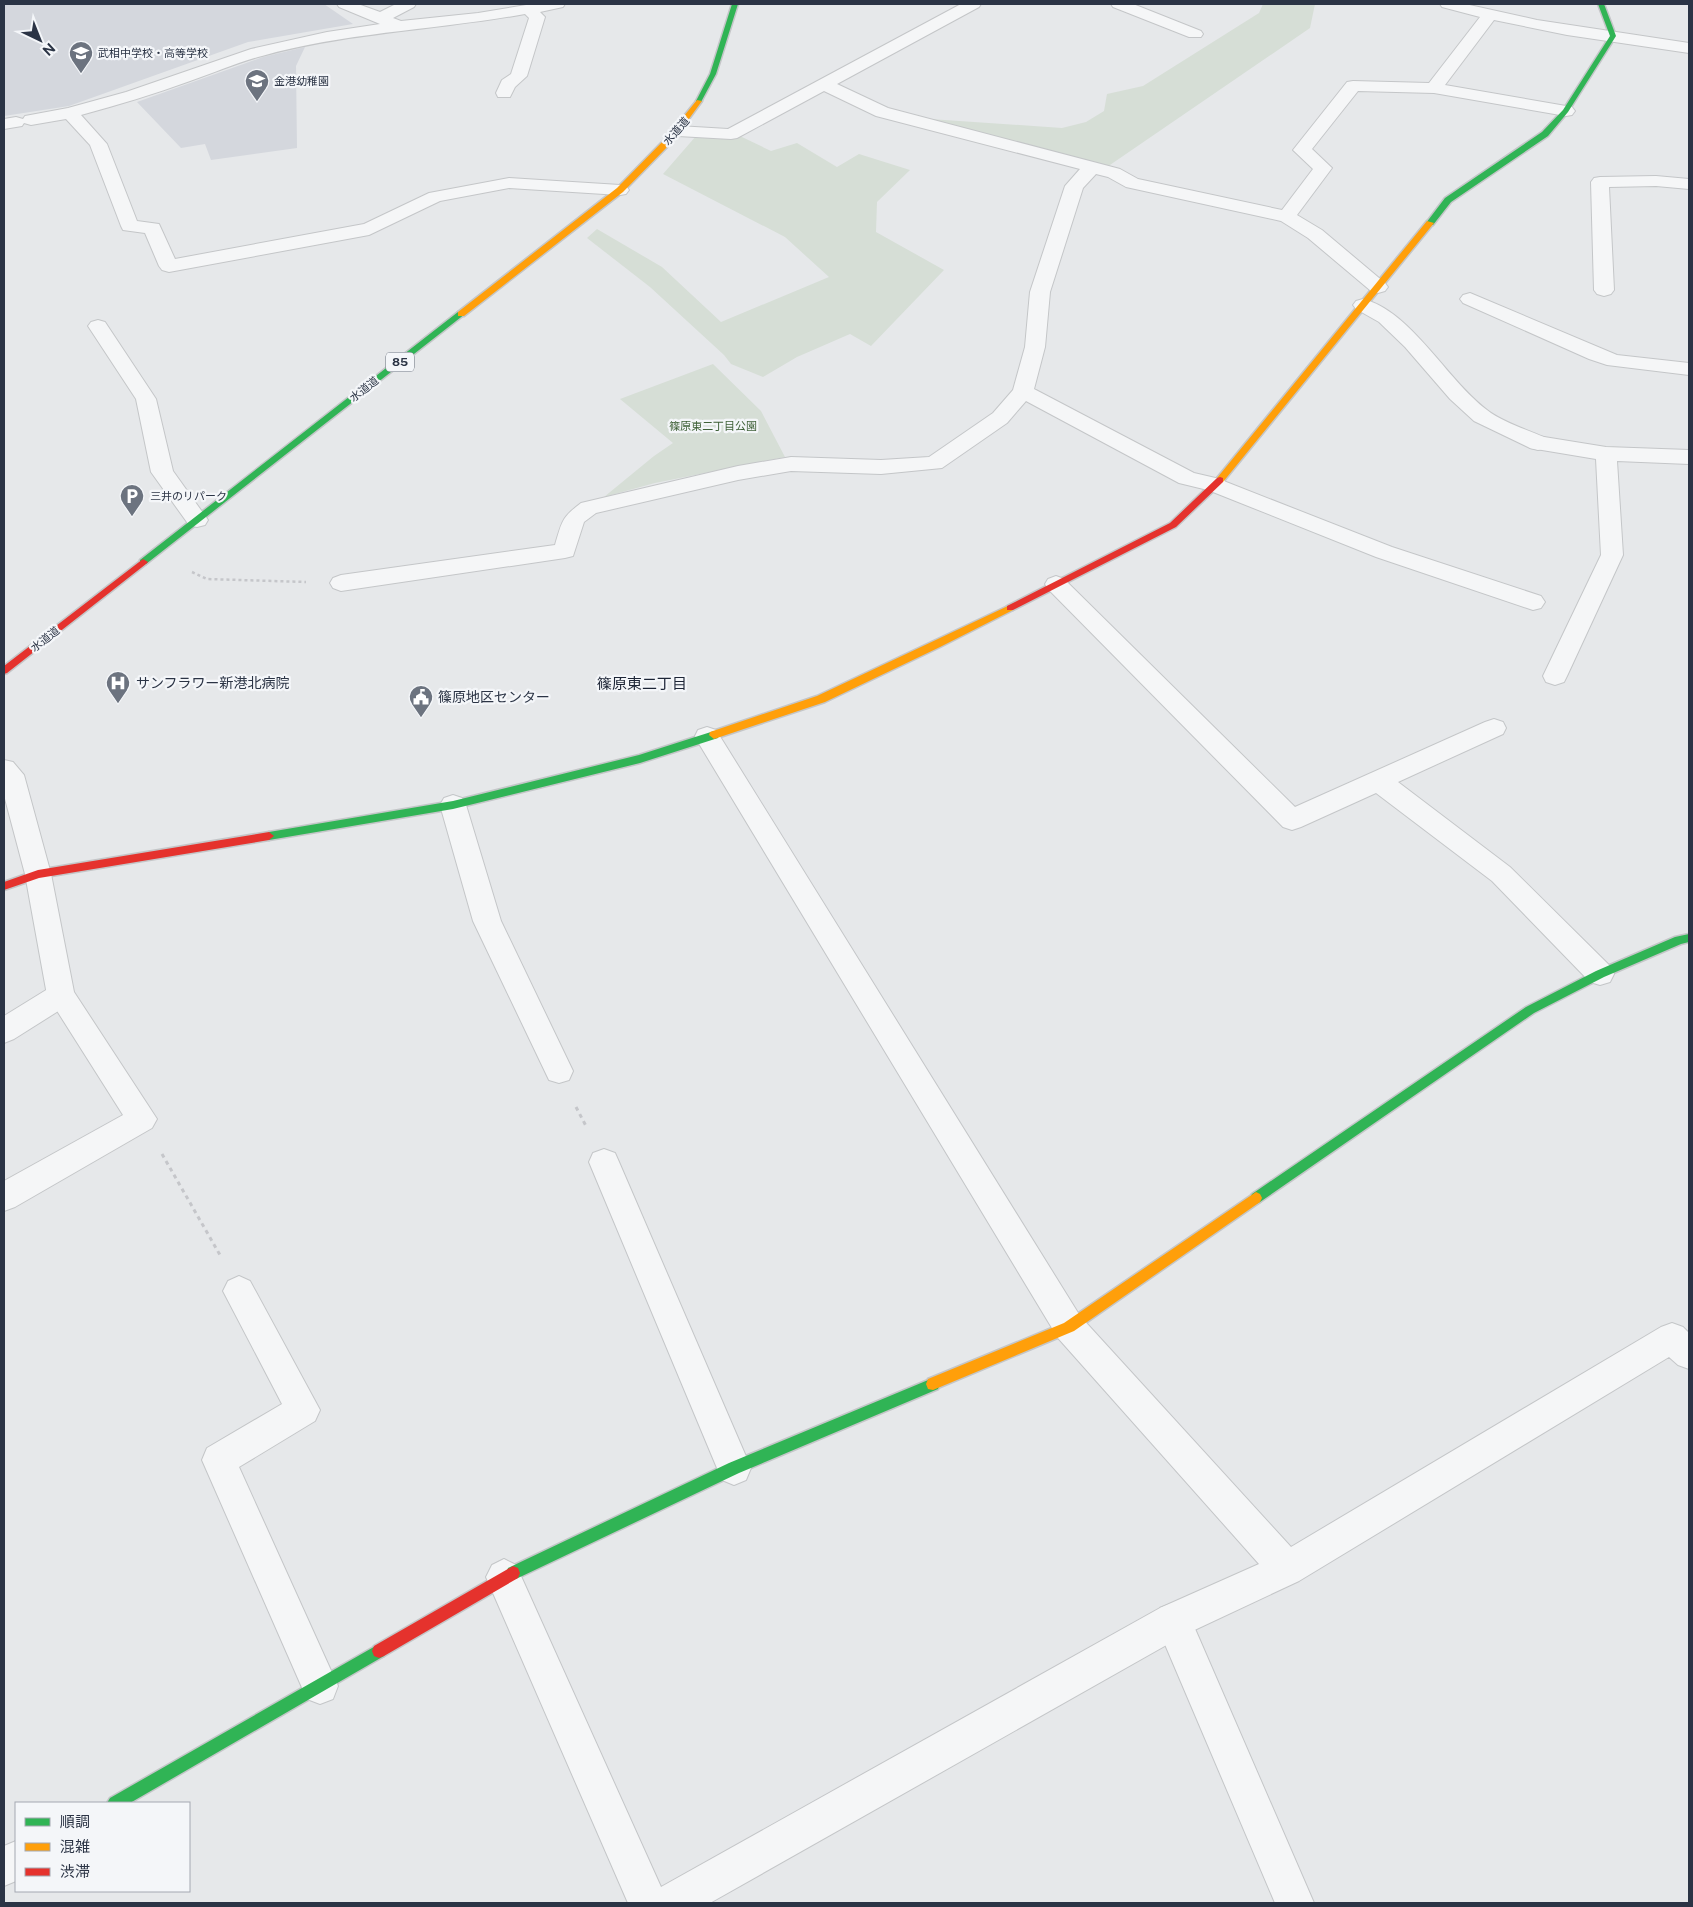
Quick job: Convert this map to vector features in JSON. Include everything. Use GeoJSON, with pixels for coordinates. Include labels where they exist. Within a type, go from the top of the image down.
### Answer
{"type":"FeatureCollection","features":[{"type":"Feature","properties":{"kind":"street"},"geometry":{"type":"LineString","coordinates":[[345,4],[399,26]]}},
{"type":"Feature","properties":{"kind":"street"},"geometry":{"type":"LineString","coordinates":[[381,18],[408,4]]}},
{"type":"Feature","properties":{"kind":"street"},"geometry":{"type":"LineString","coordinates":[[17,122],[70,113],[132,96],[257,52],[327,37],[399,26],[478,18],[557,4]]}},
{"type":"Feature","properties":{"kind":"street","name":"水道道"},"geometry":{"type":"LineString","coordinates":[[4,671],[620,190],[678,131],[694,109],[709,83],[735,4]]}},
{"type":"Feature","properties":{"kind":"street"},"geometry":{"type":"LineString","coordinates":[[678,131],[731,134],[973,4]]}},
{"type":"Feature","properties":{"kind":"street"},"geometry":{"type":"LineString","coordinates":[[1119,4],[1195,34]]}},
{"type":"Feature","properties":{"kind":"street"},"geometry":{"type":"LineString","coordinates":[[1448,4],[1489,16],[1689,48]]}},
{"type":"Feature","properties":{"kind":"street"},"geometry":{"type":"LineString","coordinates":[[1601,4],[1613,36]]}},
{"type":"Feature","properties":{"kind":"street"},"geometry":{"type":"LineString","coordinates":[[504,93],[508,84],[520,76],[537,17],[528,9]]}},
{"type":"Feature","properties":{"kind":"street"},"geometry":{"type":"LineString","coordinates":[[1434,88],[1489,16]]}},
{"type":"Feature","properties":{"kind":"street"},"geometry":{"type":"LineString","coordinates":[[4,886],[38,874],[453,805],[640,758],[821,699],[938,646],[1173,525],[1216,485],[1448,200],[1545,134],[1566,111],[1613,36]]}},
{"type":"Feature","properties":{"kind":"street"},"geometry":{"type":"LineString","coordinates":[[825,85],[882,112],[1114,173],[1132,182],[1287,217],[1315,234],[1378,287]]}},
{"type":"Feature","properties":{"kind":"street"},"geometry":{"type":"LineString","coordinates":[[1287,217],[1323,168],[1302,150],[1353,86],[1434,88],[1566,111]]}},
{"type":"Feature","properties":{"kind":"street"},"geometry":{"type":"LineString","coordinates":[[70,113],[98,144],[130,226],[152,228],[169,266],[369,230],[435,197],[509,183],[620,190]]}},
{"type":"Feature","properties":{"kind":"street"},"geometry":{"type":"LineString","coordinates":[[341,583],[565,551],[574,519],[589,508],[738,473],[791,464],[881,467],[934,462],[1000,418],[1023,391],[1035,347],[1040,292],[1074,186],[1092,167]]}},
{"type":"Feature","properties":{"kind":"street"},"geometry":{"type":"LineString","coordinates":[[1604,290],[1600,182],[1656,181],[1689,184]]}},
{"type":"Feature","properties":{"kind":"street"},"geometry":{"type":"LineString","coordinates":[[1470,299],[1596,355],[1614,361],[1689,369]]}},
{"type":"Feature","properties":{"kind":"street"},"geometry":{"type":"LineString","coordinates":[[1363,305],[1386,318],[1412,343],[1457,395],[1481,416],[1538,442],[1606,454],[1689,457]]}},
{"type":"Feature","properties":{"kind":"street"},"geometry":{"type":"LineString","coordinates":[[98,326],[146,399],[162,472],[197,520]]}},
{"type":"Feature","properties":{"kind":"street"},"geometry":{"type":"LineString","coordinates":[[1023,391],[1187,478],[1216,485],[1384,552],[1533,602]]}},
{"type":"Feature","properties":{"kind":"street"},"geometry":{"type":"LineString","coordinates":[[1555,676],[1612,556],[1606,454]]}},
{"type":"Feature","properties":{"kind":"street"},"geometry":{"type":"LineString","coordinates":[[1056,584],[1292,820],[1380,782],[1494,728]]}},
{"type":"Feature","properties":{"kind":"street"},"geometry":{"type":"LineString","coordinates":[[707,736],[1069,1327],[1287,1569]]}},
{"type":"Feature","properties":{"kind":"street"},"geometry":{"type":"LineString","coordinates":[[4,769],[11,774],[38,874],[61,994],[142,1119],[4,1197]]}},
{"type":"Feature","properties":{"kind":"street"},"geometry":{"type":"LineString","coordinates":[[1380,782],[1501,874],[1600,974]]}},
{"type":"Feature","properties":{"kind":"street"},"geometry":{"type":"LineString","coordinates":[[453,805],[487,921],[559,1071]]}},
{"type":"Feature","properties":{"kind":"street"},"geometry":{"type":"LineString","coordinates":[[118,1802],[320,1686],[504,1577],[734,1468],[1069,1327],[1530,1010],[1600,974],[1679,940],[1689,938]]}},
{"type":"Feature","properties":{"kind":"street"},"geometry":{"type":"LineString","coordinates":[[4,1031],[61,994]]}},
{"type":"Feature","properties":{"kind":"street"},"geometry":{"type":"LineString","coordinates":[[604,1162],[734,1468]]}},
{"type":"Feature","properties":{"kind":"street"},"geometry":{"type":"LineString","coordinates":[[239,1291],[303,1410],[219,1460],[320,1686]]}},
{"type":"Feature","properties":{"kind":"street"},"geometry":{"type":"LineString","coordinates":[[672,1903],[710,1894],[1173,1621],[1287,1569],[1684,1341]]}},
{"type":"Feature","properties":{"kind":"street"},"geometry":{"type":"LineString","coordinates":[[504,1577],[648,1903]]}},
{"type":"Feature","properties":{"kind":"street"},"geometry":{"type":"LineString","coordinates":[[1173,1621],[1295,1903]]}},
{"type":"Feature","properties":{"kind":"street"},"geometry":{"type":"LineString","coordinates":[[4,1867],[15,1861]]}},
{"type":"Feature","properties":{"kind":"path"},"geometry":{"type":"LineString","coordinates":[[152,555],[207,579],[341,583]]}},
{"type":"Feature","properties":{"kind":"path"},"geometry":{"type":"LineString","coordinates":[[559,1071],[604,1162]]}},
{"type":"Feature","properties":{"kind":"path"},"geometry":{"type":"LineString","coordinates":[[142,1119],[239,1291]]}},
{"type":"Feature","properties":{"kind":"shaded area","name":"武相中学校・高等学校"},"geometry":{"type":"Polygon","coordinates":[[[4,4],[324,4],[353,24],[248,42],[69,106],[4,116],[4,4]]]}},
{"type":"Feature","properties":{"kind":"shaded area"},"geometry":{"type":"Polygon","coordinates":[[[305,47],[296,66],[297,148],[211,160],[205,144],[181,148],[137,102],[263,57],[305,47]]]}},
{"type":"Feature","properties":{"kind":"green space"},"geometry":{"type":"Polygon","coordinates":[[[1263,4],[1315,4],[1310,28],[1107,167],[930,119],[1062,128],[1086,122],[1104,111],[1107,94],[1143,86],[1259,13],[1263,4]]]}},
{"type":"Feature","properties":{"kind":"green space"},"geometry":{"type":"Polygon","coordinates":[[[696,136],[742,137],[771,151],[797,143],[837,167],[859,154],[910,170],[877,202],[876,232],[944,270],[871,346],[850,334],[797,357],[763,377],[731,364],[724,355],[650,287],[587,238],[597,229],[662,267],[721,322],[829,277],[785,237],[663,174],[696,136]]]}},
{"type":"Feature","properties":{"kind":"green space","name":"篠原東二丁目公園"},"geometry":{"type":"Polygon","coordinates":[[[713,364],[761,411],[785,457],[655,483],[604,497],[673,443],[620,399],[713,364]]]}},
{"type":"Feature","properties":{"kind":"traffic: fast"},"geometry":{"type":"LineString","coordinates":[[699,101],[713,74],[735,4]]}},
{"type":"Feature","properties":{"kind":"traffic: fast"},"geometry":{"type":"LineString","coordinates":[[1430,223],[1448,200],[1545,134],[1566,111],[1613,36],[1601,4]]}},
{"type":"Feature","properties":{"kind":"traffic: fast"},"geometry":{"type":"LineString","coordinates":[[143,562],[461,314]]}},
{"type":"Feature","properties":{"kind":"traffic: fast"},"geometry":{"type":"LineString","coordinates":[[269,836],[453,805],[640,759],[714,735]]}},
{"type":"Feature","properties":{"kind":"traffic: fast"},"geometry":{"type":"LineString","coordinates":[[1256,1198],[1530,1010],[1600,974],[1679,940],[1689,938]]}},
{"type":"Feature","properties":{"kind":"traffic: fast"},"geometry":{"type":"LineString","coordinates":[[513,1573],[734,1468],[933,1384]]}},
{"type":"Feature","properties":{"kind":"traffic: fast"},"geometry":{"type":"LineString","coordinates":[[117,1802],[379,1651]]}},
{"type":"Feature","properties":{"kind":"traffic: slow"},"geometry":{"type":"LineString","coordinates":[[461,314],[620,190],[669,140],[699,101]]}},
{"type":"Feature","properties":{"kind":"traffic: slow"},"geometry":{"type":"LineString","coordinates":[[1220,480],[1430,223]]}},
{"type":"Feature","properties":{"kind":"traffic: slow"},"geometry":{"type":"LineString","coordinates":[[714,735],[821,699],[937,645],[1010,608]]}},
{"type":"Feature","properties":{"kind":"traffic: slow"},"geometry":{"type":"LineString","coordinates":[[933,1384],[1069,1327],[1256,1198]]}},
{"type":"Feature","properties":{"kind":"traffic: jam"},"geometry":{"type":"LineString","coordinates":[[1010,608],[1173,525],[1220,480]]}},
{"type":"Feature","properties":{"kind":"traffic: jam"},"geometry":{"type":"LineString","coordinates":[[4,671],[143,562]]}},
{"type":"Feature","properties":{"kind":"traffic: jam"},"geometry":{"type":"LineString","coordinates":[[4,886],[38,874],[269,836]]}},
{"type":"Feature","properties":{"kind":"traffic: jam"},"geometry":{"type":"LineString","coordinates":[[379,1651],[513,1573]]}},
{"type":"Feature","properties":{"kind":"place","name":"武相中学校・高等学校"},"geometry":{"type":"Point","coordinates":[81,74]}},
{"type":"Feature","properties":{"kind":"place","name":"金港幼稚園"},"geometry":{"type":"Point","coordinates":[257,102]}},
{"type":"Feature","properties":{"kind":"place","name":"三井のリパーク"},"geometry":{"type":"Point","coordinates":[132,517]}},
{"type":"Feature","properties":{"kind":"place","name":"サンフラワー新港北病院"},"geometry":{"type":"Point","coordinates":[118,704]}},
{"type":"Feature","properties":{"kind":"place","name":"篠原地区センター"},"geometry":{"type":"Point","coordinates":[421,718]}},
{"type":"Feature","properties":{"kind":"district","name":"篠原東二丁目"},"geometry":{"type":"Point","coordinates":[642,683]}}]}
